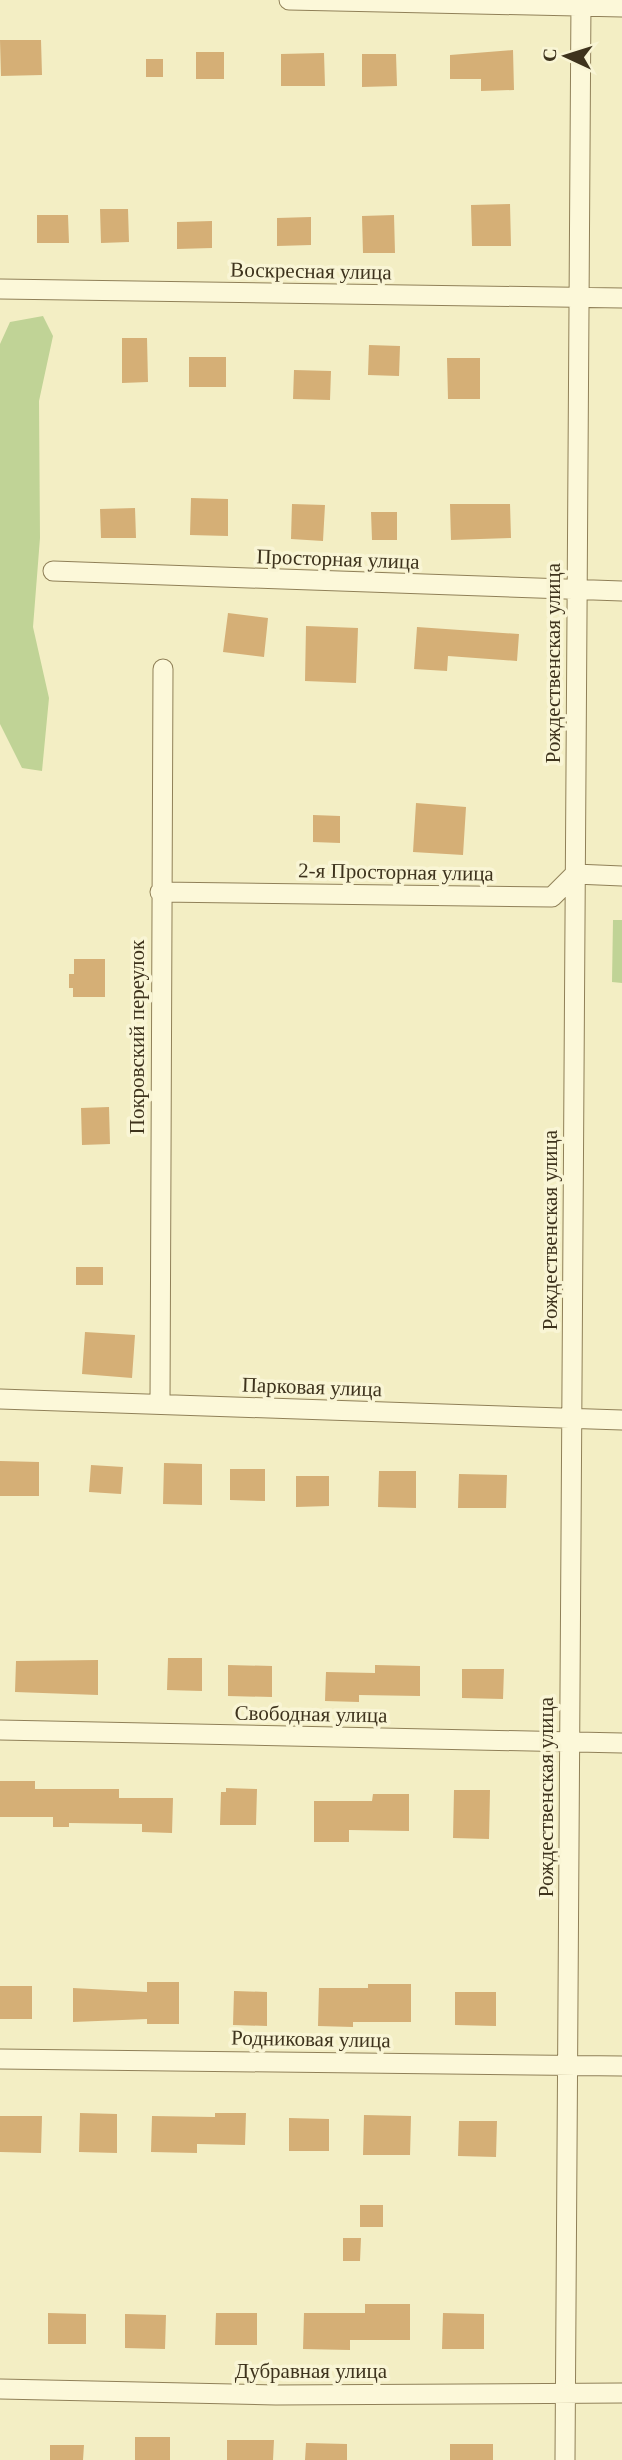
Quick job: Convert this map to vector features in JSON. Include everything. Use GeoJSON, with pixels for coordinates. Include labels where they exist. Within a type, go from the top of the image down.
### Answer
{"type":"FeatureCollection","features":[{"type":"Feature","properties":{"kind":"street"},"geometry":{"type":"LineString","coordinates":[[289,0],[581,3],[622,7]]}},
{"type":"Feature","properties":{"kind":"street","name":"Рождественская улица"},"geometry":{"type":"LineString","coordinates":[[565,2460],[581,3]]}},
{"type":"Feature","properties":{"kind":"street","name":"Воскресная улица"},"geometry":{"type":"LineString","coordinates":[[0,289],[622,298]]}},
{"type":"Feature","properties":{"kind":"street","name":"Просторная улица"},"geometry":{"type":"LineString","coordinates":[[53,571],[622,591]]}},
{"type":"Feature","properties":{"kind":"street","name":"Покровский переулок"},"geometry":{"type":"LineString","coordinates":[[160,1404],[163,669]]}},
{"type":"Feature","properties":{"kind":"street"},"geometry":{"type":"LineString","coordinates":[[575,874],[622,876]]}},
{"type":"Feature","properties":{"kind":"street","name":"2-я Просторная улица"},"geometry":{"type":"LineString","coordinates":[[160,892],[552,897],[575,874]]}},
{"type":"Feature","properties":{"kind":"street","name":"Парковая улица"},"geometry":{"type":"LineString","coordinates":[[0,1399],[622,1420]]}},
{"type":"Feature","properties":{"kind":"street","name":"Свободная улица"},"geometry":{"type":"LineString","coordinates":[[0,1730],[622,1743]]}},
{"type":"Feature","properties":{"kind":"street","name":"Родниковая улица"},"geometry":{"type":"LineString","coordinates":[[0,2059],[622,2066]]}},
{"type":"Feature","properties":{"kind":"street","name":"Дубравная улица"},"geometry":{"type":"LineString","coordinates":[[0,2389],[276,2395],[622,2393]]}},
{"type":"Feature","properties":{"kind":"green space"},"geometry":{"type":"Polygon","coordinates":[[[43,316],[53,336],[39,401],[40,538],[33,627],[49,698],[42,771],[22,768],[0,724],[0,344],[10,322],[43,316]]]}},
{"type":"Feature","properties":{"kind":"green space"},"geometry":{"type":"Polygon","coordinates":[[[613,920],[622,920],[622,983],[612,982],[613,920]]]}},
{"type":"Feature","properties":{"kind":"building"},"geometry":{"type":"Polygon","coordinates":[[[0,40],[41,40],[42,75],[1,76],[0,40]]]}},
{"type":"Feature","properties":{"kind":"building"},"geometry":{"type":"Polygon","coordinates":[[[513,50],[514,90],[481,91],[481,79],[450,79],[450,55],[513,50]]]}},
{"type":"Feature","properties":{"kind":"building"},"geometry":{"type":"Polygon","coordinates":[[[196,52],[224,52],[224,79],[196,79],[196,52]]]}},
{"type":"Feature","properties":{"kind":"building"},"geometry":{"type":"Polygon","coordinates":[[[324,53],[325,86],[281,86],[281,54],[324,53]]]}},
{"type":"Feature","properties":{"kind":"building"},"geometry":{"type":"Polygon","coordinates":[[[362,54],[396,54],[397,86],[362,87],[362,54]]]}},
{"type":"Feature","properties":{"kind":"building"},"geometry":{"type":"Polygon","coordinates":[[[146,59],[163,59],[163,77],[146,77],[146,59]]]}},
{"type":"Feature","properties":{"kind":"building"},"geometry":{"type":"Polygon","coordinates":[[[510,204],[511,246],[472,246],[471,205],[510,204]]]}},
{"type":"Feature","properties":{"kind":"building"},"geometry":{"type":"Polygon","coordinates":[[[100,209],[128,209],[129,242],[101,243],[100,209]]]}},
{"type":"Feature","properties":{"kind":"building"},"geometry":{"type":"Polygon","coordinates":[[[37,215],[68,215],[69,243],[37,243],[37,215]]]}},
{"type":"Feature","properties":{"kind":"building"},"geometry":{"type":"Polygon","coordinates":[[[394,215],[395,253],[363,253],[362,216],[394,215]]]}},
{"type":"Feature","properties":{"kind":"building"},"geometry":{"type":"Polygon","coordinates":[[[311,217],[311,245],[277,246],[277,218],[311,217]]]}},
{"type":"Feature","properties":{"kind":"building"},"geometry":{"type":"Polygon","coordinates":[[[212,221],[212,248],[177,249],[177,222],[212,221]]]}},
{"type":"Feature","properties":{"kind":"building"},"geometry":{"type":"Polygon","coordinates":[[[122,338],[147,338],[148,382],[122,383],[122,338]]]}},
{"type":"Feature","properties":{"kind":"building"},"geometry":{"type":"Polygon","coordinates":[[[369,345],[400,346],[399,376],[368,375],[369,345]]]}},
{"type":"Feature","properties":{"kind":"building"},"geometry":{"type":"Polygon","coordinates":[[[189,357],[226,357],[226,387],[189,387],[189,357]]]}},
{"type":"Feature","properties":{"kind":"building"},"geometry":{"type":"Polygon","coordinates":[[[447,358],[480,358],[480,399],[448,399],[447,358]]]}},
{"type":"Feature","properties":{"kind":"building"},"geometry":{"type":"Polygon","coordinates":[[[294,370],[331,371],[330,400],[293,399],[294,370]]]}},
{"type":"Feature","properties":{"kind":"building"},"geometry":{"type":"Polygon","coordinates":[[[191,498],[228,499],[228,536],[190,535],[191,498]]]}},
{"type":"Feature","properties":{"kind":"building"},"geometry":{"type":"Polygon","coordinates":[[[292,504],[325,505],[323,541],[291,539],[292,504]]]}},
{"type":"Feature","properties":{"kind":"building"},"geometry":{"type":"Polygon","coordinates":[[[450,504],[510,504],[511,538],[451,540],[450,504]]]}},
{"type":"Feature","properties":{"kind":"building"},"geometry":{"type":"Polygon","coordinates":[[[135,508],[136,538],[101,538],[100,509],[135,508]]]}},
{"type":"Feature","properties":{"kind":"building"},"geometry":{"type":"Polygon","coordinates":[[[371,512],[397,512],[397,540],[372,540],[371,512]]]}},
{"type":"Feature","properties":{"kind":"building"},"geometry":{"type":"Polygon","coordinates":[[[228,613],[268,618],[264,657],[223,652],[228,613]]]}},
{"type":"Feature","properties":{"kind":"building"},"geometry":{"type":"Polygon","coordinates":[[[306,626],[358,628],[356,683],[305,681],[306,626]]]}},
{"type":"Feature","properties":{"kind":"building"},"geometry":{"type":"Polygon","coordinates":[[[417,627],[519,634],[517,661],[448,656],[447,671],[414,669],[417,627]]]}},
{"type":"Feature","properties":{"kind":"building"},"geometry":{"type":"Polygon","coordinates":[[[416,803],[466,807],[463,855],[413,852],[416,803]]]}},
{"type":"Feature","properties":{"kind":"building"},"geometry":{"type":"Polygon","coordinates":[[[313,815],[340,816],[340,843],[313,842],[313,815]]]}},
{"type":"Feature","properties":{"kind":"building"},"geometry":{"type":"Polygon","coordinates":[[[74,959],[105,959],[105,997],[73,997],[73,988],[69,988],[69,974],[74,974],[74,959]]]}},
{"type":"Feature","properties":{"kind":"building"},"geometry":{"type":"Polygon","coordinates":[[[109,1107],[110,1144],[82,1145],[81,1108],[109,1107]]]}},
{"type":"Feature","properties":{"kind":"building"},"geometry":{"type":"Polygon","coordinates":[[[76,1267],[103,1267],[103,1285],[76,1285],[76,1267]]]}},
{"type":"Feature","properties":{"kind":"building"},"geometry":{"type":"Polygon","coordinates":[[[85,1332],[135,1335],[132,1378],[82,1374],[85,1332]]]}},
{"type":"Feature","properties":{"kind":"building"},"geometry":{"type":"Polygon","coordinates":[[[0,1461],[39,1462],[39,1496],[0,1496],[0,1461]]]}},
{"type":"Feature","properties":{"kind":"building"},"geometry":{"type":"Polygon","coordinates":[[[164,1463],[202,1464],[202,1505],[163,1504],[164,1463]]]}},
{"type":"Feature","properties":{"kind":"building"},"geometry":{"type":"Polygon","coordinates":[[[91,1465],[123,1467],[121,1494],[89,1492],[91,1465]]]}},
{"type":"Feature","properties":{"kind":"building"},"geometry":{"type":"Polygon","coordinates":[[[230,1469],[265,1469],[265,1501],[230,1500],[230,1469]]]}},
{"type":"Feature","properties":{"kind":"building"},"geometry":{"type":"Polygon","coordinates":[[[379,1471],[416,1471],[416,1508],[378,1507],[379,1471]]]}},
{"type":"Feature","properties":{"kind":"building"},"geometry":{"type":"Polygon","coordinates":[[[459,1474],[507,1475],[506,1508],[458,1508],[459,1474]]]}},
{"type":"Feature","properties":{"kind":"building"},"geometry":{"type":"Polygon","coordinates":[[[296,1476],[329,1476],[329,1506],[296,1507],[296,1476]]]}},
{"type":"Feature","properties":{"kind":"building"},"geometry":{"type":"Polygon","coordinates":[[[168,1658],[202,1658],[202,1691],[167,1690],[168,1658]]]}},
{"type":"Feature","properties":{"kind":"building"},"geometry":{"type":"Polygon","coordinates":[[[98,1660],[98,1695],[15,1692],[16,1661],[98,1660]]]}},
{"type":"Feature","properties":{"kind":"building"},"geometry":{"type":"Polygon","coordinates":[[[228,1665],[272,1666],[272,1697],[228,1696],[228,1665]]]}},
{"type":"Feature","properties":{"kind":"building"},"geometry":{"type":"Polygon","coordinates":[[[375,1665],[420,1666],[420,1696],[359,1695],[359,1702],[325,1701],[326,1672],[375,1673],[375,1665]]]}},
{"type":"Feature","properties":{"kind":"building"},"geometry":{"type":"Polygon","coordinates":[[[462,1669],[504,1669],[503,1699],[462,1698],[462,1669]]]}},
{"type":"Feature","properties":{"kind":"building"},"geometry":{"type":"Polygon","coordinates":[[[0,1781],[35,1781],[35,1789],[119,1789],[119,1798],[173,1798],[172,1833],[142,1832],[142,1824],[69,1823],[69,1827],[53,1827],[53,1817],[0,1817],[0,1781]]]}},
{"type":"Feature","properties":{"kind":"building"},"geometry":{"type":"Polygon","coordinates":[[[226,1788],[257,1789],[256,1825],[220,1825],[221,1792],[226,1792],[226,1788]]]}},
{"type":"Feature","properties":{"kind":"building"},"geometry":{"type":"Polygon","coordinates":[[[454,1790],[490,1790],[489,1839],[453,1838],[454,1790]]]}},
{"type":"Feature","properties":{"kind":"building"},"geometry":{"type":"Polygon","coordinates":[[[373,1794],[409,1794],[409,1831],[349,1830],[349,1842],[314,1842],[314,1801],[372,1801],[373,1794]]]}},
{"type":"Feature","properties":{"kind":"building"},"geometry":{"type":"Polygon","coordinates":[[[147,1982],[179,1982],[179,2024],[147,2024],[147,2019],[73,2022],[73,1988],[147,1992],[147,1982]]]}},
{"type":"Feature","properties":{"kind":"building"},"geometry":{"type":"Polygon","coordinates":[[[368,1984],[411,1984],[411,2022],[353,2022],[353,2027],[318,2026],[319,1988],[368,1988],[368,1984]]]}},
{"type":"Feature","properties":{"kind":"building"},"geometry":{"type":"Polygon","coordinates":[[[0,1986],[32,1986],[32,2019],[0,2019],[0,1986]]]}},
{"type":"Feature","properties":{"kind":"building"},"geometry":{"type":"Polygon","coordinates":[[[234,1991],[267,1992],[267,2026],[233,2025],[234,1991]]]}},
{"type":"Feature","properties":{"kind":"building"},"geometry":{"type":"Polygon","coordinates":[[[455,1992],[496,1992],[496,2026],[455,2025],[455,1992]]]}},
{"type":"Feature","properties":{"kind":"building"},"geometry":{"type":"Polygon","coordinates":[[[80,2113],[117,2114],[117,2153],[79,2152],[80,2113]]]}},
{"type":"Feature","properties":{"kind":"building"},"geometry":{"type":"Polygon","coordinates":[[[215,2113],[246,2113],[245,2145],[197,2144],[197,2153],[151,2152],[152,2116],[215,2117],[215,2113]]]}},
{"type":"Feature","properties":{"kind":"building"},"geometry":{"type":"Polygon","coordinates":[[[364,2115],[411,2116],[410,2155],[363,2155],[364,2115]]]}},
{"type":"Feature","properties":{"kind":"building"},"geometry":{"type":"Polygon","coordinates":[[[0,2116],[42,2116],[41,2153],[0,2152],[0,2116]]]}},
{"type":"Feature","properties":{"kind":"building"},"geometry":{"type":"Polygon","coordinates":[[[289,2118],[329,2119],[329,2151],[289,2151],[289,2118]]]}},
{"type":"Feature","properties":{"kind":"building"},"geometry":{"type":"Polygon","coordinates":[[[459,2121],[497,2121],[496,2157],[458,2156],[459,2121]]]}},
{"type":"Feature","properties":{"kind":"building"},"geometry":{"type":"Polygon","coordinates":[[[360,2205],[383,2205],[383,2227],[360,2227],[360,2205]]]}},
{"type":"Feature","properties":{"kind":"building"},"geometry":{"type":"Polygon","coordinates":[[[343,2238],[361,2238],[360,2261],[343,2261],[343,2238]]]}},
{"type":"Feature","properties":{"kind":"building"},"geometry":{"type":"Polygon","coordinates":[[[365,2304],[410,2304],[410,2340],[350,2340],[350,2350],[303,2349],[304,2313],[365,2313],[365,2304]]]}},
{"type":"Feature","properties":{"kind":"building"},"geometry":{"type":"Polygon","coordinates":[[[48,2313],[86,2314],[86,2344],[48,2344],[48,2313]]]}},
{"type":"Feature","properties":{"kind":"building"},"geometry":{"type":"Polygon","coordinates":[[[216,2313],[257,2313],[257,2345],[215,2345],[216,2313]]]}},
{"type":"Feature","properties":{"kind":"building"},"geometry":{"type":"Polygon","coordinates":[[[443,2313],[484,2314],[484,2349],[442,2349],[443,2313]]]}},
{"type":"Feature","properties":{"kind":"building"},"geometry":{"type":"Polygon","coordinates":[[[125,2314],[166,2315],[165,2349],[125,2348],[125,2314]]]}},
{"type":"Feature","properties":{"kind":"building"},"geometry":{"type":"Polygon","coordinates":[[[135,2437],[170,2437],[170,2460],[135,2460],[135,2437]]]}},
{"type":"Feature","properties":{"kind":"building"},"geometry":{"type":"Polygon","coordinates":[[[227,2440],[274,2440],[273,2460],[227,2460],[227,2440]]]}},
{"type":"Feature","properties":{"kind":"building"},"geometry":{"type":"Polygon","coordinates":[[[306,2443],[347,2444],[347,2460],[305,2460],[306,2443]]]}},
{"type":"Feature","properties":{"kind":"building"},"geometry":{"type":"Polygon","coordinates":[[[450,2444],[493,2444],[493,2460],[450,2460],[450,2444]]]}},
{"type":"Feature","properties":{"kind":"building"},"geometry":{"type":"Polygon","coordinates":[[[50,2445],[84,2445],[83,2460],[50,2460],[50,2445]]]}}]}
